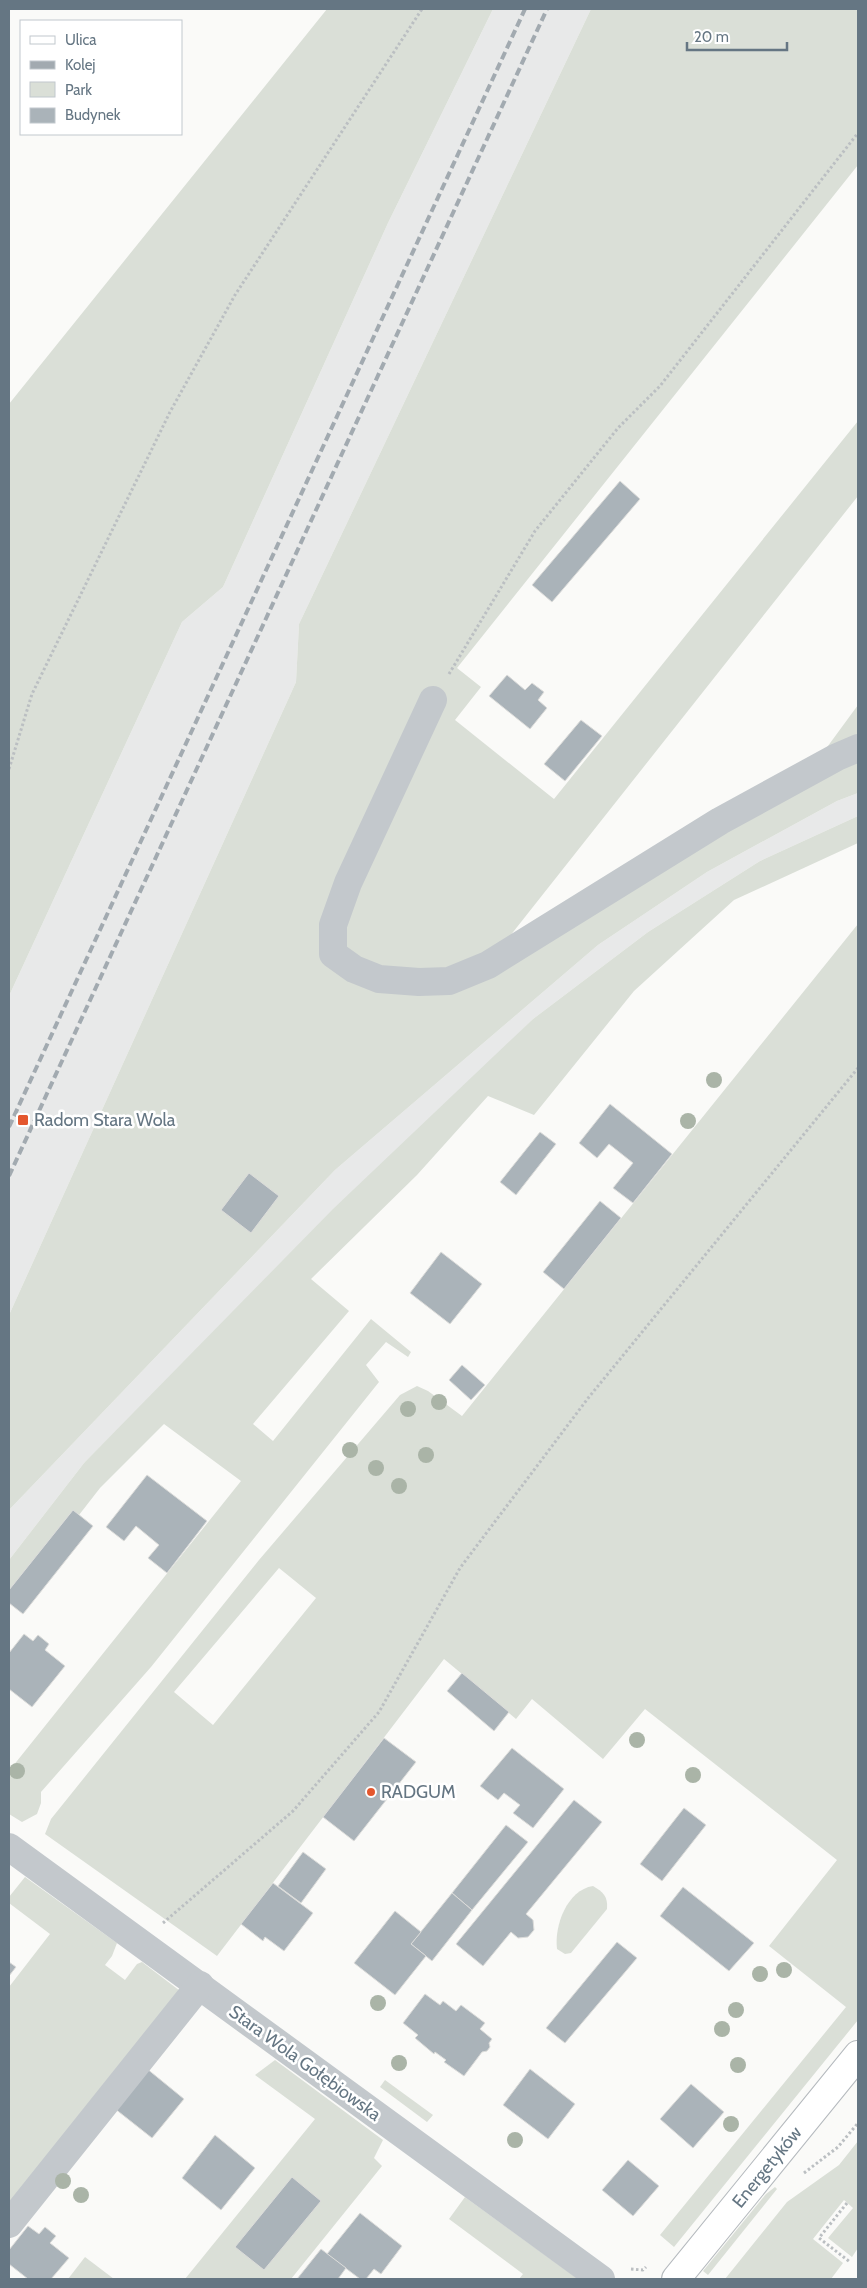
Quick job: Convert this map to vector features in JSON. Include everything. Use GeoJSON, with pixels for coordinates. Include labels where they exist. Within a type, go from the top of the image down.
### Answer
{"type":"FeatureCollection","features":[{"type":"Feature","properties":{"kind":"main road","name":"Energetyków"},"geometry":{"type":"LineString","coordinates":[[676,2279],[858,2055]]}},
{"type":"Feature","properties":{"kind":"street"},"geometry":{"type":"LineString","coordinates":[[433,700],[348,883],[333,925],[333,954],[354,969],[379,979],[449,981],[488,964],[720,821],[837,757],[858,748]]}},
{"type":"Feature","properties":{"kind":"street","name":"Stara Wola Gołębiowska"},"geometry":{"type":"LineString","coordinates":[[9,1847],[601,2279]]}},
{"type":"Feature","properties":{"kind":"street"},"geometry":{"type":"LineString","coordinates":[[9,2224],[200,1985]]}},
{"type":"Feature","properties":{"kind":"path"},"geometry":{"type":"LineString","coordinates":[[9,769],[32,694],[170,412],[235,294],[422,9]]}},
{"type":"Feature","properties":{"kind":"path"},"geometry":{"type":"LineString","coordinates":[[433,700],[535,531],[618,428],[660,386],[858,132]]}},
{"type":"Feature","properties":{"kind":"path"},"geometry":{"type":"LineString","coordinates":[[140,1942],[293,1811],[379,1712],[460,1568],[590,1397],[858,1068]]}},
{"type":"Feature","properties":{"kind":"path"},"geometry":{"type":"LineString","coordinates":[[846,2203],[819,2238],[850,2262]]}},
{"type":"Feature","properties":{"kind":"shaded area"},"geometry":{"type":"Polygon","coordinates":[[[493,9],[591,9],[299,624],[296,682],[9,1315],[9,996],[182,622],[223,587],[388,223],[493,9]]]}},
{"type":"Feature","properties":{"kind":"shaded area"},"geometry":{"type":"Polygon","coordinates":[[[858,793],[858,816],[760,861],[648,932],[533,1019],[84,1463],[9,1560],[9,1510],[335,1170],[598,945],[707,872],[837,801],[858,793]]]}},
{"type":"Feature","properties":{"kind":"green space"},"geometry":{"type":"Polygon","coordinates":[[[327,9],[493,9],[388,223],[223,587],[182,622],[9,996],[9,404],[327,9]]]}},
{"type":"Feature","properties":{"kind":"green space"},"geometry":{"type":"Polygon","coordinates":[[[591,9],[858,9],[858,165],[457,668],[481,687],[455,720],[554,799],[858,421],[858,496],[502,946],[825,750],[858,705],[858,793],[837,801],[707,872],[598,945],[335,1170],[9,1510],[9,1315],[296,682],[299,624],[591,9]]]}},
{"type":"Feature","properties":{"kind":"green space"},"geometry":{"type":"Polygon","coordinates":[[[858,816],[858,843],[734,900],[634,991],[534,1115],[488,1096],[417,1175],[311,1279],[349,1311],[253,1424],[273,1441],[371,1319],[411,1352],[408,1357],[386,1342],[366,1365],[379,1382],[151,1667],[41,1792],[41,1803],[37,1814],[22,1822],[9,1814],[9,1771],[241,1481],[164,1424],[100,1488],[79,1515],[73,1510],[9,1590],[9,1560],[84,1463],[333,1209],[533,1019],[648,932],[760,861],[858,816]]]}},
{"type":"Feature","properties":{"kind":"green space"},"geometry":{"type":"Polygon","coordinates":[[[858,924],[858,2020],[674,2247],[660,2235],[846,2007],[769,1946],[837,1860],[645,1709],[603,1759],[532,1699],[516,1719],[444,1659],[217,1956],[45,1834],[51,1819],[259,1560],[400,1395],[417,1386],[428,1391],[462,1416],[858,924]],[[279,1568],[174,1692],[213,1725],[316,1598],[279,1568]]]}},
{"type":"Feature","properties":{"kind":"green space"},"geometry":{"type":"Polygon","coordinates":[[[25,1877],[117,1943],[112,1956],[105,1965],[125,1980],[137,1964],[142,1962],[184,1994],[181,2021],[9,2239],[9,1987],[50,1934],[9,1903],[9,1897],[25,1877]]]}},
{"type":"Feature","properties":{"kind":"green space"},"geometry":{"type":"Polygon","coordinates":[[[593,1886],[604,1895],[607,1901],[607,1909],[571,1953],[565,1954],[557,1949],[558,1930],[564,1910],[576,1894],[593,1886]]]}},
{"type":"Feature","properties":{"kind":"green space"},"geometry":{"type":"Polygon","coordinates":[[[275,2060],[383,2140],[374,2158],[382,2166],[291,2279],[185,2279],[315,2119],[255,2075],[275,2060]]]}},
{"type":"Feature","properties":{"kind":"green space"},"geometry":{"type":"Polygon","coordinates":[[[385,2080],[433,2115],[427,2122],[380,2087],[385,2080]]]}},
{"type":"Feature","properties":{"kind":"green space"},"geometry":{"type":"Polygon","coordinates":[[[858,2141],[858,2248],[852,2257],[828,2238],[853,2208],[844,2200],[813,2239],[843,2263],[831,2279],[725,2279],[787,2202],[839,2165],[858,2141]]]}},
{"type":"Feature","properties":{"kind":"green space"},"geometry":{"type":"Polygon","coordinates":[[[775,2187],[777,2189],[708,2275],[703,2271],[766,2194],[775,2187]]]}},
{"type":"Feature","properties":{"kind":"green space"},"geometry":{"type":"Polygon","coordinates":[[[465,2197],[578,2279],[519,2279],[523,2274],[449,2219],[465,2197]]]}},
{"type":"Feature","properties":{"kind":"green space"},"geometry":{"type":"Polygon","coordinates":[[[85,2257],[114,2279],[68,2279],[85,2257]]]}},
{"type":"Feature","properties":{"kind":"building"},"geometry":{"type":"Polygon","coordinates":[[[620,481],[640,499],[552,602],[532,585],[620,481]]]}},
{"type":"Feature","properties":{"kind":"building"},"geometry":{"type":"Polygon","coordinates":[[[507,675],[525,690],[532,683],[544,692],[538,700],[547,708],[530,729],[489,696],[507,675]]]}},
{"type":"Feature","properties":{"kind":"building"},"geometry":{"type":"Polygon","coordinates":[[[581,720],[602,736],[565,781],[544,764],[581,720]]]}},
{"type":"Feature","properties":{"kind":"building"},"geometry":{"type":"Polygon","coordinates":[[[610,1104],[672,1154],[633,1203],[613,1188],[633,1163],[609,1144],[597,1158],[579,1143],[610,1104]]]}},
{"type":"Feature","properties":{"kind":"building"},"geometry":{"type":"Polygon","coordinates":[[[540,1132],[556,1144],[516,1195],[500,1182],[540,1132]]]}},
{"type":"Feature","properties":{"kind":"building"},"geometry":{"type":"Polygon","coordinates":[[[249,1173],[279,1196],[251,1233],[221,1210],[249,1173]]]}},
{"type":"Feature","properties":{"kind":"building"},"geometry":{"type":"Polygon","coordinates":[[[600,1201],[621,1218],[564,1289],[543,1272],[600,1201]]]}},
{"type":"Feature","properties":{"kind":"building"},"geometry":{"type":"Polygon","coordinates":[[[441,1252],[482,1284],[450,1324],[410,1293],[441,1252]]]}},
{"type":"Feature","properties":{"kind":"building"},"geometry":{"type":"Polygon","coordinates":[[[462,1365],[485,1385],[471,1400],[449,1380],[462,1365]]]}},
{"type":"Feature","properties":{"kind":"building"},"geometry":{"type":"Polygon","coordinates":[[[147,1475],[207,1521],[167,1573],[148,1558],[159,1545],[136,1526],[124,1541],[106,1527],[147,1475]]]}},
{"type":"Feature","properties":{"kind":"building"},"geometry":{"type":"Polygon","coordinates":[[[73,1510],[93,1526],[23,1614],[9,1603],[9,1590],[73,1510]]]}},
{"type":"Feature","properties":{"kind":"building"},"geometry":{"type":"Polygon","coordinates":[[[24,1634],[33,1641],[38,1635],[49,1644],[45,1650],[65,1666],[32,1707],[9,1689],[9,1653],[24,1634]]]}},
{"type":"Feature","properties":{"kind":"building"},"geometry":{"type":"Polygon","coordinates":[[[462,1673],[509,1712],[494,1731],[447,1691],[462,1673]]]}},
{"type":"Feature","properties":{"kind":"building"},"geometry":{"type":"Polygon","coordinates":[[[384,1738],[416,1762],[354,1841],[323,1817],[384,1738]]]}},
{"type":"Feature","properties":{"kind":"building"},"geometry":{"type":"Polygon","coordinates":[[[512,1748],[564,1789],[533,1828],[513,1813],[520,1805],[504,1793],[498,1800],[480,1786],[512,1748]]]}},
{"type":"Feature","properties":{"kind":"building"},"geometry":{"type":"Polygon","coordinates":[[[574,1800],[602,1822],[526,1914],[533,1920],[534,1930],[528,1937],[518,1938],[511,1932],[483,1966],[456,1944],[574,1800]]]}},
{"type":"Feature","properties":{"kind":"building"},"geometry":{"type":"Polygon","coordinates":[[[684,1808],[706,1825],[662,1881],[640,1864],[684,1808]]]}},
{"type":"Feature","properties":{"kind":"building"},"geometry":{"type":"Polygon","coordinates":[[[506,1825],[528,1842],[472,1910],[452,1893],[506,1825]]]}},
{"type":"Feature","properties":{"kind":"building"},"geometry":{"type":"Polygon","coordinates":[[[303,1852],[326,1869],[301,1903],[278,1886],[303,1852]]]}},
{"type":"Feature","properties":{"kind":"building"},"geometry":{"type":"Polygon","coordinates":[[[273,1883],[313,1913],[284,1951],[265,1937],[263,1941],[241,1924],[273,1883]]]}},
{"type":"Feature","properties":{"kind":"building"},"geometry":{"type":"Polygon","coordinates":[[[683,1887],[754,1943],[729,1971],[660,1916],[683,1887]]]}},
{"type":"Feature","properties":{"kind":"building"},"geometry":{"type":"Polygon","coordinates":[[[452,1893],[472,1910],[432,1961],[411,1944],[452,1893]]]}},
{"type":"Feature","properties":{"kind":"building"},"geometry":{"type":"Polygon","coordinates":[[[395,1911],[421,1932],[411,1944],[426,1956],[395,1995],[354,1963],[395,1911]]]}},
{"type":"Feature","properties":{"kind":"building"},"geometry":{"type":"Polygon","coordinates":[[[617,1942],[637,1958],[565,2043],[546,2028],[617,1942]]]}},
{"type":"Feature","properties":{"kind":"building"},"geometry":{"type":"Polygon","coordinates":[[[9,1962],[16,1967],[9,1976],[9,1962]]]}},
{"type":"Feature","properties":{"kind":"building"},"geometry":{"type":"Polygon","coordinates":[[[425,1994],[440,2005],[443,2001],[456,2011],[461,2005],[485,2023],[480,2029],[492,2039],[489,2043],[490,2047],[487,2051],[482,2052],[464,2076],[444,2062],[446,2060],[435,2052],[434,2054],[415,2038],[418,2035],[403,2023],[425,1994]]]}},
{"type":"Feature","properties":{"kind":"building"},"geometry":{"type":"Polygon","coordinates":[[[146,2068],[184,2099],[152,2138],[114,2108],[146,2068]]]}},
{"type":"Feature","properties":{"kind":"building"},"geometry":{"type":"Polygon","coordinates":[[[530,2069],[575,2104],[548,2139],[503,2105],[530,2069]]]}},
{"type":"Feature","properties":{"kind":"building"},"geometry":{"type":"Polygon","coordinates":[[[691,2084],[724,2112],[693,2148],[660,2119],[691,2084]]]}},
{"type":"Feature","properties":{"kind":"building"},"geometry":{"type":"Polygon","coordinates":[[[215,2135],[255,2168],[221,2210],[182,2178],[215,2135]]]}},
{"type":"Feature","properties":{"kind":"building"},"geometry":{"type":"Polygon","coordinates":[[[628,2160],[659,2186],[633,2216],[602,2190],[628,2160]]]}},
{"type":"Feature","properties":{"kind":"building"},"geometry":{"type":"Polygon","coordinates":[[[292,2177],[321,2201],[264,2270],[235,2247],[292,2177]]]}},
{"type":"Feature","properties":{"kind":"building"},"geometry":{"type":"Polygon","coordinates":[[[360,2213],[402,2246],[381,2274],[374,2269],[366,2279],[360,2279],[327,2254],[360,2213]]]}},
{"type":"Feature","properties":{"kind":"building"},"geometry":{"type":"Polygon","coordinates":[[[28,2226],[39,2234],[45,2227],[56,2236],[50,2243],[69,2258],[51,2279],[28,2279],[9,2264],[9,2250],[28,2226]]]}},
{"type":"Feature","properties":{"kind":"building"},"geometry":{"type":"Polygon","coordinates":[[[321,2249],[346,2268],[338,2279],[297,2279],[321,2249]]]}},
{"type":"Feature","properties":{"kind":"railway"},"geometry":{"type":"LineString","coordinates":[[9,1127],[525,9]]}},
{"type":"Feature","properties":{"kind":"railway"},"geometry":{"type":"LineString","coordinates":[[9,1176],[547,9]]}},
{"type":"Feature","properties":{"kind":"place","name":"Radom Stara Wola"},"geometry":{"type":"Point","coordinates":[23,1120]}},
{"type":"Feature","properties":{"kind":"place","name":"RADGUM"},"geometry":{"type":"Point","coordinates":[371,1792]}}]}
